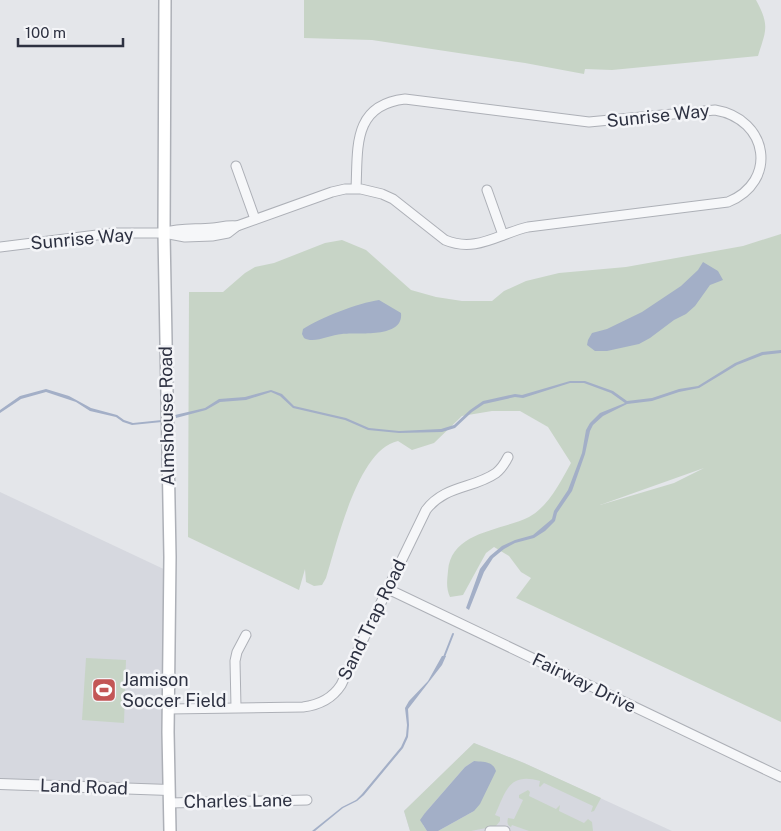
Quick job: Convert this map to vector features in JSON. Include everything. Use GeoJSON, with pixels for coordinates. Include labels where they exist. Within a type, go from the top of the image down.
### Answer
{"type":"FeatureCollection","features":[{"type":"Feature","properties":{"kind":"main road","name":"Almshouse Road"},"geometry":{"type":"LineString","coordinates":[[165,0],[164,233],[170,565],[168,709],[170,831]]}},
{"type":"Feature","properties":{"kind":"street","name":"Sunrise Way"},"geometry":{"type":"LineString","coordinates":[[0,247],[113,233],[164,233],[179,229],[236,226],[332,192],[356,189],[370,191],[393,199],[436,234],[454,244],[469,246],[528,227],[728,202],[742,195],[755,180],[760,164],[760,152],[757,139],[743,120],[735,115],[715,110],[589,122],[404,98],[379,106],[364,123],[358,137],[356,189]]}},
{"type":"Feature","properties":{"kind":"street"},"geometry":{"type":"LineString","coordinates":[[236,166],[255,219]]}},
{"type":"Feature","properties":{"kind":"street"},"geometry":{"type":"LineString","coordinates":[[487,190],[503,235]]}},
{"type":"Feature","properties":{"kind":"street","name":"Sand Trap Road"},"geometry":{"type":"LineString","coordinates":[[168,709],[312,706],[325,701],[341,685],[420,519],[429,506],[441,495],[492,475],[500,469],[508,457]]}},
{"type":"Feature","properties":{"kind":"street","name":"Fairway Drive"},"geometry":{"type":"LineString","coordinates":[[388,589],[781,777]]}},
{"type":"Feature","properties":{"kind":"street"},"geometry":{"type":"LineString","coordinates":[[236,707],[235,661],[237,652],[246,635]]}},
{"type":"Feature","properties":{"kind":"street","name":"Land Road"},"geometry":{"type":"LineString","coordinates":[[0,784],[169,790]]}},
{"type":"Feature","properties":{"kind":"street","name":"Charles Lane"},"geometry":{"type":"LineString","coordinates":[[169,803],[307,800]]}},
{"type":"Feature","properties":{"kind":"street"},"geometry":{"type":"LineString","coordinates":[[490,831],[505,831]]}},
{"type":"Feature","properties":{"kind":"shaded area"},"geometry":{"type":"Polygon","coordinates":[[[0,492],[170,572],[169,790],[0,784],[0,492]]]}},
{"type":"Feature","properties":{"kind":"shaded area"},"geometry":{"type":"Polygon","coordinates":[[[474,743],[524,763],[672,831],[410,831],[404,811],[474,743]]]}},
{"type":"Feature","properties":{"kind":"green space"},"geometry":{"type":"Polygon","coordinates":[[[304,0],[756,0],[765,22],[765,34],[758,56],[612,70],[585,69],[584,74],[525,63],[372,40],[304,38],[304,0]]]}},
{"type":"Feature","properties":{"kind":"green space"},"geometry":{"type":"Polygon","coordinates":[[[781,234],[781,722],[516,598],[531,578],[521,572],[509,556],[494,547],[486,553],[463,595],[450,597],[447,588],[448,571],[451,558],[458,548],[479,534],[518,522],[536,512],[554,493],[571,463],[548,427],[520,411],[492,411],[462,416],[434,443],[412,450],[398,441],[384,448],[371,461],[351,499],[326,578],[322,585],[314,586],[306,582],[305,569],[299,590],[188,537],[189,292],[223,292],[255,267],[274,263],[325,243],[342,240],[366,250],[411,290],[436,297],[462,301],[492,301],[504,291],[526,281],[559,273],[626,267],[743,246],[781,234]],[[704,468],[600,505],[674,483],[704,468]]]}},
{"type":"Feature","properties":{"kind":"green space","name":"Jamison Soccer Field"},"geometry":{"type":"Polygon","coordinates":[[[86,658],[126,660],[124,723],[82,720],[86,658]]]}},
{"type":"Feature","properties":{"kind":"green space"},"geometry":{"type":"Polygon","coordinates":[[[474,743],[524,763],[601,798],[594,811],[591,812],[593,806],[544,783],[540,787],[540,781],[521,779],[515,781],[506,791],[495,815],[500,817],[500,821],[496,826],[471,831],[438,831],[474,811],[474,761],[465,767],[425,813],[423,825],[427,831],[410,831],[404,811],[474,743]]]}},
{"type":"Feature","properties":{"kind":"green space"},"geometry":{"type":"Polygon","coordinates":[[[528,790],[530,792],[529,796],[556,809],[560,805],[559,811],[584,823],[588,819],[592,822],[593,831],[529,831],[512,825],[511,827],[508,823],[508,818],[514,819],[523,800],[519,798],[519,795],[528,790]]]}},
{"type":"Feature","properties":{"kind":"water"},"geometry":{"type":"Polygon","coordinates":[[[703,262],[718,271],[723,280],[710,285],[695,306],[686,314],[639,344],[607,351],[595,351],[587,345],[592,333],[607,329],[642,312],[681,286],[698,270],[703,262]]]}},
{"type":"Feature","properties":{"kind":"water"},"geometry":{"type":"Polygon","coordinates":[[[379,300],[401,313],[400,321],[388,331],[342,334],[317,340],[308,340],[302,334],[303,329],[329,316],[361,304],[379,300]]]}},
{"type":"Feature","properties":{"kind":"water"},"geometry":{"type":"Polygon","coordinates":[[[781,350],[781,353],[763,355],[737,365],[699,388],[652,401],[627,404],[603,416],[593,425],[590,431],[585,454],[572,491],[557,513],[555,521],[534,538],[515,543],[493,558],[484,572],[469,610],[466,608],[480,569],[490,556],[502,546],[533,535],[552,519],[554,511],[568,490],[582,453],[586,430],[590,423],[600,413],[625,403],[611,393],[584,383],[570,383],[523,398],[515,397],[484,404],[455,428],[442,432],[399,433],[368,430],[345,420],[293,408],[280,396],[271,392],[246,400],[220,402],[206,410],[176,418],[175,415],[205,408],[219,399],[245,397],[271,390],[282,394],[294,406],[346,418],[369,428],[399,431],[441,429],[454,425],[483,401],[515,394],[522,395],[570,381],[585,381],[613,391],[627,401],[652,398],[679,389],[698,386],[735,363],[762,352],[781,350]]]}},
{"type":"Feature","properties":{"kind":"water"},"geometry":{"type":"Polygon","coordinates":[[[46,389],[69,396],[91,408],[117,415],[133,423],[162,420],[162,422],[132,425],[116,417],[90,411],[76,402],[46,392],[21,399],[0,413],[0,410],[20,396],[46,389]]]}},
{"type":"Feature","properties":{"kind":"water"},"geometry":{"type":"Polygon","coordinates":[[[442,656],[446,656],[442,665],[408,709],[408,737],[403,748],[364,795],[357,801],[343,808],[315,831],[312,831],[342,807],[356,800],[401,747],[406,736],[405,708],[428,681],[442,656]]]}},
{"type":"Feature","properties":{"kind":"water"},"geometry":{"type":"Polygon","coordinates":[[[474,761],[493,765],[496,771],[480,804],[474,811],[438,831],[427,831],[420,820],[465,767],[474,761]]]}},
{"type":"Feature","properties":{"kind":"waterway"},"geometry":{"type":"LineString","coordinates":[[444,657],[453,634]]}},
{"type":"Feature","properties":{"kind":"place","name":"Jamison Soccer Field"},"geometry":{"type":"Point","coordinates":[104,690]}}]}
